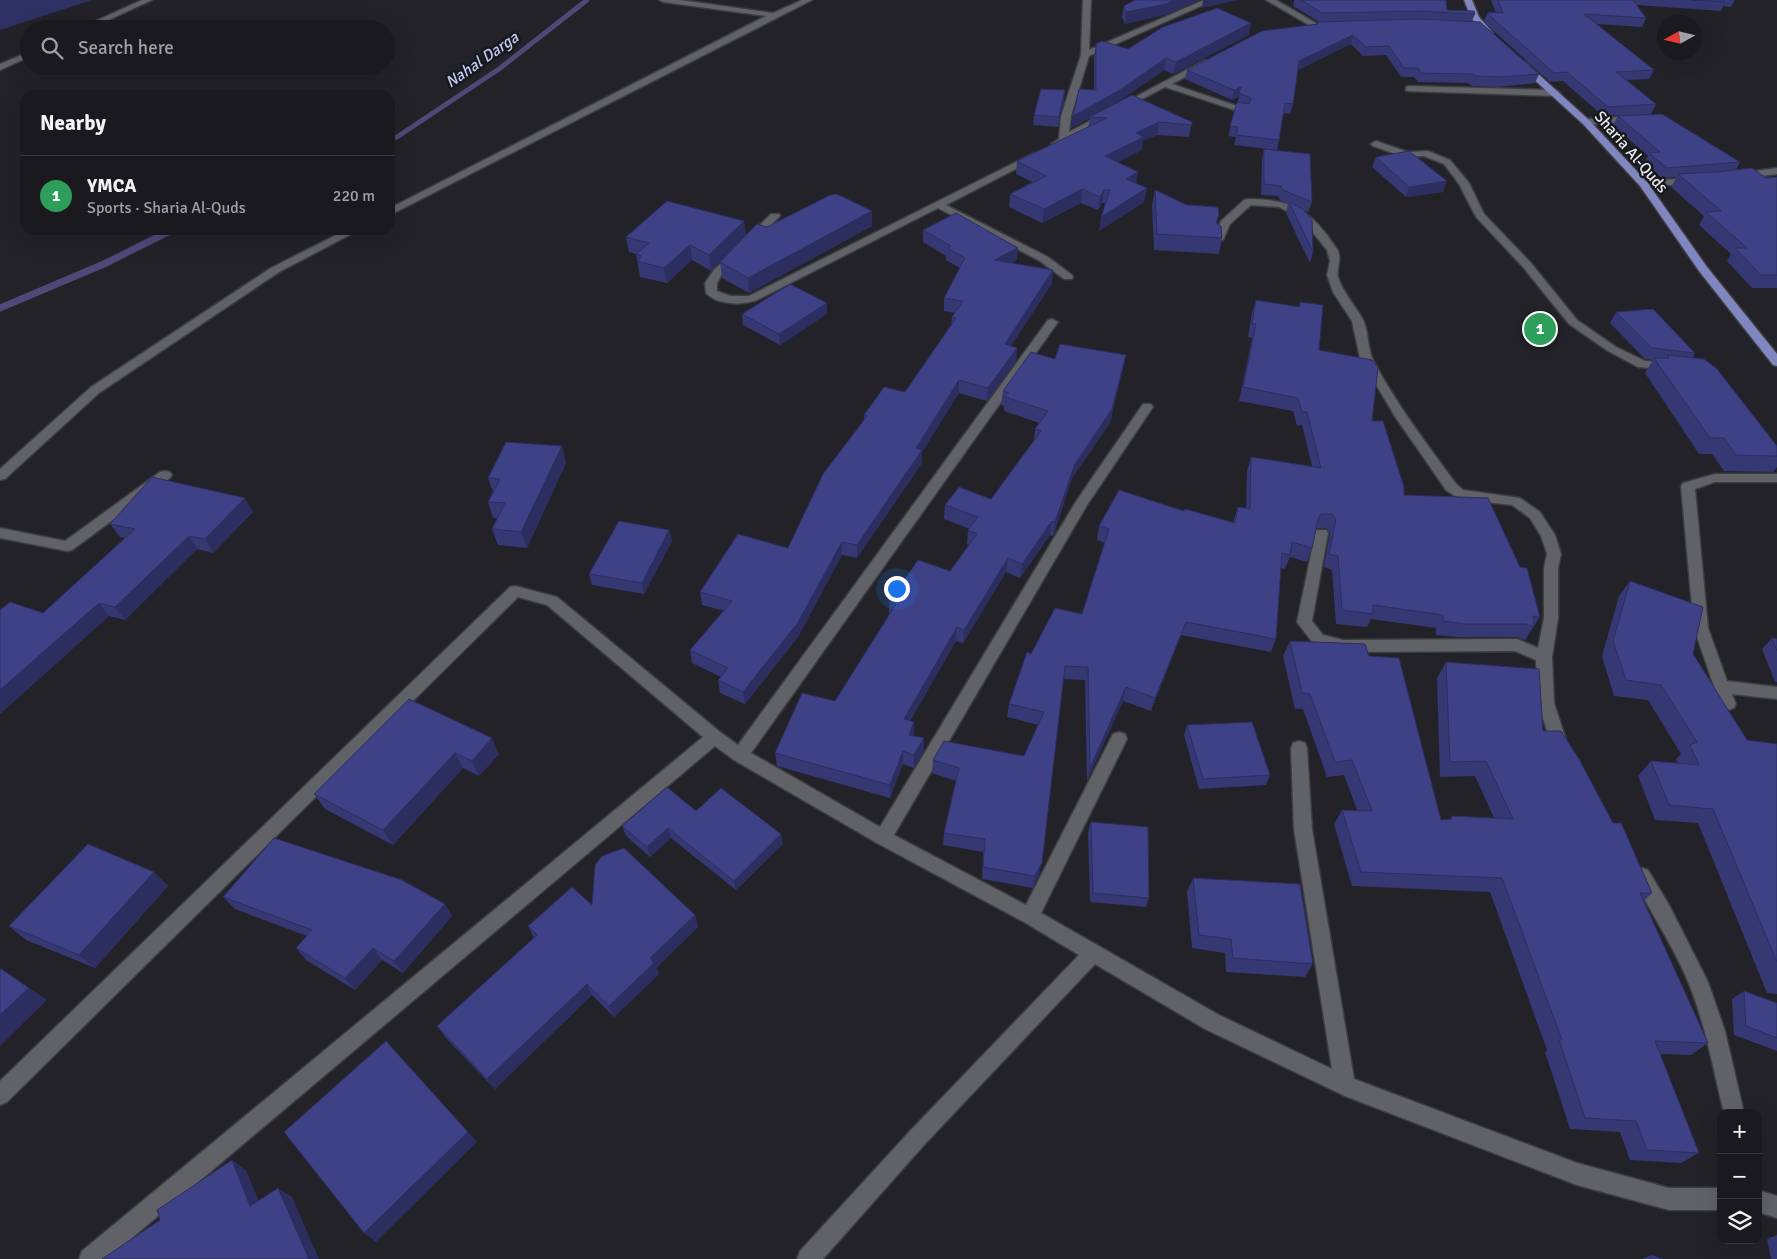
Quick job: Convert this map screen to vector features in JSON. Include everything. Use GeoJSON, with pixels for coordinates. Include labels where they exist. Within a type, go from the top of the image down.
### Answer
{"type":"FeatureCollection","features":[{"type":"Feature","properties":{"kind":"main road"},"geometry":{"type":"LineString","coordinates":[[1468,0],[1475,18],[1476,27],[1495,40]]}},
{"type":"Feature","properties":{"kind":"main road","name":"Sharia Al-Quds"},"geometry":{"type":"LineString","coordinates":[[1517,59],[1586,122],[1644,184],[1703,270],[1777,362]]}},
{"type":"Feature","properties":{"kind":"street"},"geometry":{"type":"LineString","coordinates":[[102,20],[148,0]]}},
{"type":"Feature","properties":{"kind":"street"},"geometry":{"type":"LineString","coordinates":[[663,0],[774,15]]}},
{"type":"Feature","properties":{"kind":"street"},"geometry":{"type":"LineString","coordinates":[[395,209],[774,15],[808,0]]}},
{"type":"Feature","properties":{"kind":"street"},"geometry":{"type":"LineString","coordinates":[[1063,141],[1066,116],[1085,55],[1087,0]]}},
{"type":"Feature","properties":{"kind":"street"},"geometry":{"type":"LineString","coordinates":[[1270,0],[1316,26]]}},
{"type":"Feature","properties":{"kind":"street"},"geometry":{"type":"LineString","coordinates":[[1085,55],[1114,40],[1169,19],[1208,1]]}},
{"type":"Feature","properties":{"kind":"street"},"geometry":{"type":"LineString","coordinates":[[1301,27],[1326,25]]}},
{"type":"Feature","properties":{"kind":"street"},"geometry":{"type":"LineString","coordinates":[[775,216],[718,272],[711,283],[712,293],[721,298],[734,300],[751,298],[1063,141],[1084,126],[1216,57]]}},
{"type":"Feature","properties":{"kind":"street"},"geometry":{"type":"LineString","coordinates":[[0,68],[20,58]]}},
{"type":"Feature","properties":{"kind":"street"},"geometry":{"type":"LineString","coordinates":[[1166,84],[1244,110]]}},
{"type":"Feature","properties":{"kind":"street"},"geometry":{"type":"LineString","coordinates":[[1409,89],[1556,93]]}},
{"type":"Feature","properties":{"kind":"street"},"geometry":{"type":"LineString","coordinates":[[1586,122],[1642,119]]}},
{"type":"Feature","properties":{"kind":"street"},"geometry":{"type":"LineString","coordinates":[[1376,144],[1407,155],[1425,153],[1446,162],[1464,182],[1480,215],[1527,265],[1573,322],[1612,349],[1642,364],[1679,368]]}},
{"type":"Feature","properties":{"kind":"street"},"geometry":{"type":"LineString","coordinates":[[1734,164],[1751,174]]}},
{"type":"Feature","properties":{"kind":"street"},"geometry":{"type":"LineString","coordinates":[[1734,177],[1777,171]]}},
{"type":"Feature","properties":{"kind":"street"},"geometry":{"type":"LineString","coordinates":[[1644,184],[1709,180]]}},
{"type":"Feature","properties":{"kind":"street"},"geometry":{"type":"LineString","coordinates":[[1219,238],[1225,223],[1248,202],[1266,202],[1282,205],[1306,217],[1332,250],[1335,261],[1332,275],[1339,292],[1358,320],[1366,358],[1402,418],[1451,487],[1459,494],[1515,501],[1535,515],[1548,535],[1554,554],[1551,568],[1551,618],[1544,657],[1546,703],[1560,747],[1570,763]]}},
{"type":"Feature","properties":{"kind":"street"},"geometry":{"type":"LineString","coordinates":[[939,205],[1044,259],[1068,277]]}},
{"type":"Feature","properties":{"kind":"street"},"geometry":{"type":"LineString","coordinates":[[0,476],[95,390],[275,270],[344,235]]}},
{"type":"Feature","properties":{"kind":"street"},"geometry":{"type":"LineString","coordinates":[[740,755],[1052,322]]}},
{"type":"Feature","properties":{"kind":"street"},"geometry":{"type":"LineString","coordinates":[[883,838],[1082,503],[1147,407]]}},
{"type":"Feature","properties":{"kind":"street"},"geometry":{"type":"LineString","coordinates":[[0,533],[67,546],[165,475]]}},
{"type":"Feature","properties":{"kind":"street"},"geometry":{"type":"LineString","coordinates":[[1728,704],[1701,628],[1688,486],[1715,478],[1777,478]]}},
{"type":"Feature","properties":{"kind":"street"},"geometry":{"type":"LineString","coordinates":[[1321,533],[1304,622],[1318,638],[1343,646],[1517,645],[1544,657]]}},
{"type":"Feature","properties":{"kind":"street"},"geometry":{"type":"LineString","coordinates":[[0,1095],[515,591],[552,601],[714,736],[740,755],[883,838],[1030,916],[1212,1022],[1345,1086],[1577,1174],[1669,1199],[1717,1199]]}},
{"type":"Feature","properties":{"kind":"street"},"geometry":{"type":"LineString","coordinates":[[1721,686],[1777,693]]}},
{"type":"Feature","properties":{"kind":"street"},"geometry":{"type":"LineString","coordinates":[[90,1259],[714,736]]}},
{"type":"Feature","properties":{"kind":"street"},"geometry":{"type":"LineString","coordinates":[[1030,916],[1119,739]]}},
{"type":"Feature","properties":{"kind":"street"},"geometry":{"type":"LineString","coordinates":[[1299,748],[1303,829],[1345,1086]]}},
{"type":"Feature","properties":{"kind":"street"},"geometry":{"type":"LineString","coordinates":[[1632,860],[1676,932],[1694,972],[1712,1019],[1733,1109]]}},
{"type":"Feature","properties":{"kind":"street"},"geometry":{"type":"LineString","coordinates":[[808,1259],[924,1131],[1092,953]]}},
{"type":"Feature","properties":{"kind":"street"},"geometry":{"type":"LineString","coordinates":[[1762,1202],[1777,1207]]}},
{"type":"Feature","properties":{"kind":"shaded area"},"geometry":{"type":"Polygon","coordinates":[[[0,0],[92,0],[31,20],[20,20],[20,23],[0,30],[0,0]]]}},
{"type":"Feature","properties":{"kind":"building"},"geometry":{"type":"Polygon","coordinates":[[[1135,0],[1175,0],[1166,4],[1126,12],[1124,6],[1135,0]]]}},
{"type":"Feature","properties":{"kind":"building"},"geometry":{"type":"Polygon","coordinates":[[[1301,0],[1446,0],[1447,10],[1474,11],[1475,14],[1420,11],[1322,13],[1301,0]]]}},
{"type":"Feature","properties":{"kind":"building"},"geometry":{"type":"Polygon","coordinates":[[[1498,0],[1633,0],[1646,18],[1584,14],[1654,70],[1616,72],[1656,104],[1608,107],[1567,72],[1554,73],[1489,15],[1488,12],[1503,13],[1498,0]]]}},
{"type":"Feature","properties":{"kind":"building"},"geometry":{"type":"Polygon","coordinates":[[[1692,0],[1724,0],[1725,2],[1692,0]]]}},
{"type":"Feature","properties":{"kind":"building"},"geometry":{"type":"Polygon","coordinates":[[[1217,8],[1251,23],[1176,62],[1166,58],[1120,90],[1073,116],[1079,89],[1096,90],[1096,44],[1102,41],[1128,49],[1163,27],[1217,8]]]}},
{"type":"Feature","properties":{"kind":"building"},"geometry":{"type":"Polygon","coordinates":[[[1420,19],[1480,22],[1539,74],[1501,77],[1475,76],[1472,74],[1421,73],[1418,68],[1404,68],[1389,46],[1366,47],[1353,35],[1299,61],[1293,104],[1285,103],[1279,140],[1236,135],[1238,127],[1230,126],[1237,102],[1249,104],[1251,98],[1239,93],[1241,87],[1234,90],[1187,70],[1262,31],[1318,24],[1317,22],[1420,19]]]}},
{"type":"Feature","properties":{"kind":"building"},"geometry":{"type":"Polygon","coordinates":[[[1041,89],[1065,90],[1059,117],[1034,115],[1041,89]]]}},
{"type":"Feature","properties":{"kind":"building"},"geometry":{"type":"Polygon","coordinates":[[[1132,95],[1192,122],[1192,125],[1159,122],[1136,133],[1144,137],[1105,156],[1138,172],[1126,179],[1147,188],[1101,217],[1110,190],[1104,190],[1100,197],[1082,189],[1044,209],[1010,194],[1046,176],[1017,161],[1107,118],[1090,117],[1132,95]]]}},
{"type":"Feature","properties":{"kind":"building"},"geometry":{"type":"Polygon","coordinates":[[[1662,114],[1740,162],[1667,168],[1649,153],[1660,152],[1618,116],[1662,114]]]}},
{"type":"Feature","properties":{"kind":"building"},"geometry":{"type":"Polygon","coordinates":[[[1264,149],[1310,154],[1312,202],[1283,190],[1281,186],[1264,184],[1264,149]]]}},
{"type":"Feature","properties":{"kind":"building"},"geometry":{"type":"Polygon","coordinates":[[[1409,151],[1447,181],[1409,187],[1376,157],[1409,151]]]}},
{"type":"Feature","properties":{"kind":"building"},"geometry":{"type":"Polygon","coordinates":[[[1752,168],[1766,178],[1777,177],[1777,275],[1761,275],[1735,248],[1747,248],[1706,212],[1721,211],[1678,174],[1752,168]]]}},
{"type":"Feature","properties":{"kind":"building"},"geometry":{"type":"Polygon","coordinates":[[[1155,190],[1187,205],[1218,207],[1219,214],[1216,223],[1221,226],[1222,238],[1157,234],[1155,190]]]}},
{"type":"Feature","properties":{"kind":"building"},"geometry":{"type":"Polygon","coordinates":[[[837,194],[872,211],[748,278],[720,262],[757,224],[767,227],[830,195],[837,194]]]}},
{"type":"Feature","properties":{"kind":"building"},"geometry":{"type":"Polygon","coordinates":[[[667,201],[744,221],[709,255],[690,245],[664,268],[637,261],[642,256],[636,254],[649,243],[626,237],[667,201]]]}},
{"type":"Feature","properties":{"kind":"building"},"geometry":{"type":"Polygon","coordinates":[[[1289,202],[1304,210],[1312,220],[1313,252],[1289,202]]]}},
{"type":"Feature","properties":{"kind":"building"},"geometry":{"type":"Polygon","coordinates":[[[956,213],[1018,248],[994,260],[1053,270],[1005,344],[1017,348],[988,388],[959,380],[916,448],[922,450],[857,545],[842,542],[797,624],[743,692],[718,680],[728,668],[690,650],[732,601],[700,592],[738,534],[788,548],[823,474],[867,416],[864,415],[884,387],[905,392],[956,318],[952,317],[963,301],[944,298],[965,258],[947,248],[951,246],[923,230],[956,213]]]}},
{"type":"Feature","properties":{"kind":"building"},"geometry":{"type":"Polygon","coordinates":[[[790,284],[827,303],[779,334],[742,314],[790,284]]]}},
{"type":"Feature","properties":{"kind":"building"},"geometry":{"type":"Polygon","coordinates":[[[1256,300],[1300,307],[1300,302],[1323,305],[1319,350],[1372,360],[1378,368],[1372,421],[1383,421],[1404,487],[1404,495],[1488,498],[1520,567],[1527,568],[1540,617],[1533,616],[1534,627],[1526,624],[1465,624],[1443,621],[1443,615],[1373,605],[1373,614],[1342,610],[1338,556],[1329,554],[1336,520],[1332,514],[1321,514],[1318,519],[1312,548],[1292,542],[1290,555],[1282,553],[1276,639],[1186,622],[1155,698],[1126,687],[1090,768],[1088,667],[1065,666],[1042,863],[1035,876],[983,867],[985,839],[944,833],[959,768],[933,760],[944,741],[1024,756],[1044,712],[1009,704],[1027,652],[1031,654],[1055,608],[1082,614],[1109,529],[1099,526],[1119,490],[1184,511],[1185,509],[1235,523],[1238,507],[1250,509],[1251,457],[1321,468],[1307,412],[1302,412],[1298,398],[1243,387],[1256,324],[1252,324],[1256,300]]]}},
{"type":"Feature","properties":{"kind":"building"},"geometry":{"type":"Polygon","coordinates":[[[1653,309],[1695,353],[1652,348],[1616,312],[1653,309]]]}},
{"type":"Feature","properties":{"kind":"building"},"geometry":{"type":"Polygon","coordinates":[[[1060,344],[1126,355],[1112,409],[1075,464],[1055,522],[1052,521],[1022,564],[1008,558],[964,630],[957,627],[904,719],[914,722],[909,735],[924,738],[914,755],[903,751],[890,785],[775,753],[802,693],[835,701],[896,604],[889,602],[918,560],[950,571],[977,534],[968,530],[978,517],[945,505],[959,487],[991,499],[1041,431],[1035,429],[1048,411],[1005,397],[1009,393],[1003,391],[1031,352],[1055,359],[1060,344]]]}},
{"type":"Feature","properties":{"kind":"building"},"geometry":{"type":"Polygon","coordinates":[[[1667,355],[1704,359],[1717,369],[1777,446],[1777,456],[1736,455],[1724,438],[1710,438],[1654,358],[1669,358],[1667,355]]]}},
{"type":"Feature","properties":{"kind":"building"},"geometry":{"type":"Polygon","coordinates":[[[506,442],[562,446],[521,532],[492,529],[505,503],[488,502],[500,479],[488,478],[506,442]]]}},
{"type":"Feature","properties":{"kind":"building"},"geometry":{"type":"Polygon","coordinates":[[[152,477],[245,498],[205,539],[189,536],[115,607],[99,603],[0,690],[0,610],[10,602],[43,613],[135,529],[110,524],[152,477]]]}},
{"type":"Feature","properties":{"kind":"building"},"geometry":{"type":"Polygon","coordinates":[[[619,521],[669,530],[642,583],[589,574],[619,521]]]}},
{"type":"Feature","properties":{"kind":"building"},"geometry":{"type":"Polygon","coordinates":[[[1630,581],[1703,607],[1693,654],[1747,740],[1777,744],[1777,962],[1713,809],[1669,805],[1651,761],[1699,765],[1690,745],[1697,742],[1661,685],[1626,680],[1613,641],[1630,581]]]}},
{"type":"Feature","properties":{"kind":"building"},"geometry":{"type":"Polygon","coordinates":[[[1772,638],[1777,639],[1777,651],[1772,638]]]}},
{"type":"Feature","properties":{"kind":"building"},"geometry":{"type":"Polygon","coordinates":[[[1290,641],[1365,644],[1369,656],[1399,658],[1441,820],[1452,819],[1452,816],[1513,819],[1486,761],[1450,762],[1446,662],[1539,669],[1543,731],[1561,731],[1579,759],[1613,823],[1621,823],[1652,893],[1640,893],[1708,1043],[1655,1041],[1699,1153],[1647,1150],[1636,1121],[1585,1118],[1559,1040],[1562,1040],[1502,878],[1361,872],[1342,810],[1372,811],[1352,760],[1335,762],[1310,694],[1302,693],[1290,641]]]}},
{"type":"Feature","properties":{"kind":"building"},"geometry":{"type":"Polygon","coordinates":[[[409,699],[492,738],[472,761],[455,753],[383,830],[314,794],[409,699]]]}},
{"type":"Feature","properties":{"kind":"building"},"geometry":{"type":"Polygon","coordinates":[[[1252,722],[1270,775],[1203,779],[1187,725],[1252,722]]]}},
{"type":"Feature","properties":{"kind":"building"},"geometry":{"type":"Polygon","coordinates":[[[667,787],[696,811],[721,788],[781,834],[734,881],[668,828],[647,847],[622,826],[667,787]]]}},
{"type":"Feature","properties":{"kind":"building"},"geometry":{"type":"Polygon","coordinates":[[[1091,822],[1148,827],[1149,898],[1093,893],[1091,822]]]}},
{"type":"Feature","properties":{"kind":"building"},"geometry":{"type":"Polygon","coordinates":[[[274,838],[402,880],[445,904],[394,961],[373,948],[345,978],[296,948],[312,930],[223,897],[274,838]]]}},
{"type":"Feature","properties":{"kind":"building"},"geometry":{"type":"Polygon","coordinates":[[[88,844],[154,872],[79,955],[9,926],[88,844]]]}},
{"type":"Feature","properties":{"kind":"building"},"geometry":{"type":"Polygon","coordinates":[[[624,848],[695,915],[650,958],[654,963],[609,1006],[587,984],[487,1079],[437,1026],[537,935],[528,926],[572,887],[592,905],[595,865],[602,856],[624,848]]]}},
{"type":"Feature","properties":{"kind":"building"},"geometry":{"type":"Polygon","coordinates":[[[1193,878],[1300,884],[1313,964],[1233,958],[1231,939],[1199,935],[1193,878]]]}},
{"type":"Feature","properties":{"kind":"building"},"geometry":{"type":"Polygon","coordinates":[[[0,968],[29,988],[0,1015],[0,968]]]}},
{"type":"Feature","properties":{"kind":"building"},"geometry":{"type":"Polygon","coordinates":[[[1744,991],[1777,1003],[1777,1038],[1746,1026],[1744,991]]]}},
{"type":"Feature","properties":{"kind":"building"},"geometry":{"type":"Polygon","coordinates":[[[386,1041],[468,1132],[364,1233],[284,1132],[386,1041]]]}},
{"type":"Feature","properties":{"kind":"building"},"geometry":{"type":"Polygon","coordinates":[[[232,1160],[250,1206],[278,1188],[309,1259],[102,1259],[160,1220],[157,1210],[232,1160]]]}},
{"type":"Feature","properties":{"kind":"building"},"geometry":{"type":"Polygon","coordinates":[[[1651,1255],[1663,1259],[1651,1259],[1651,1255]]]}},
{"type":"Feature","properties":{"kind":"waterway","name":"Nahal Darga"},"geometry":{"type":"LineString","coordinates":[[395,138],[499,69],[587,0]]}},
{"type":"Feature","properties":{"kind":"waterway","name":"Nahal Darga"},"geometry":{"type":"LineString","coordinates":[[0,308],[104,264],[162,235]]}},
{"type":"Feature","properties":{"kind":"place","name":"YMCA"},"geometry":{"type":"Point","coordinates":[1540,329]}}]}
